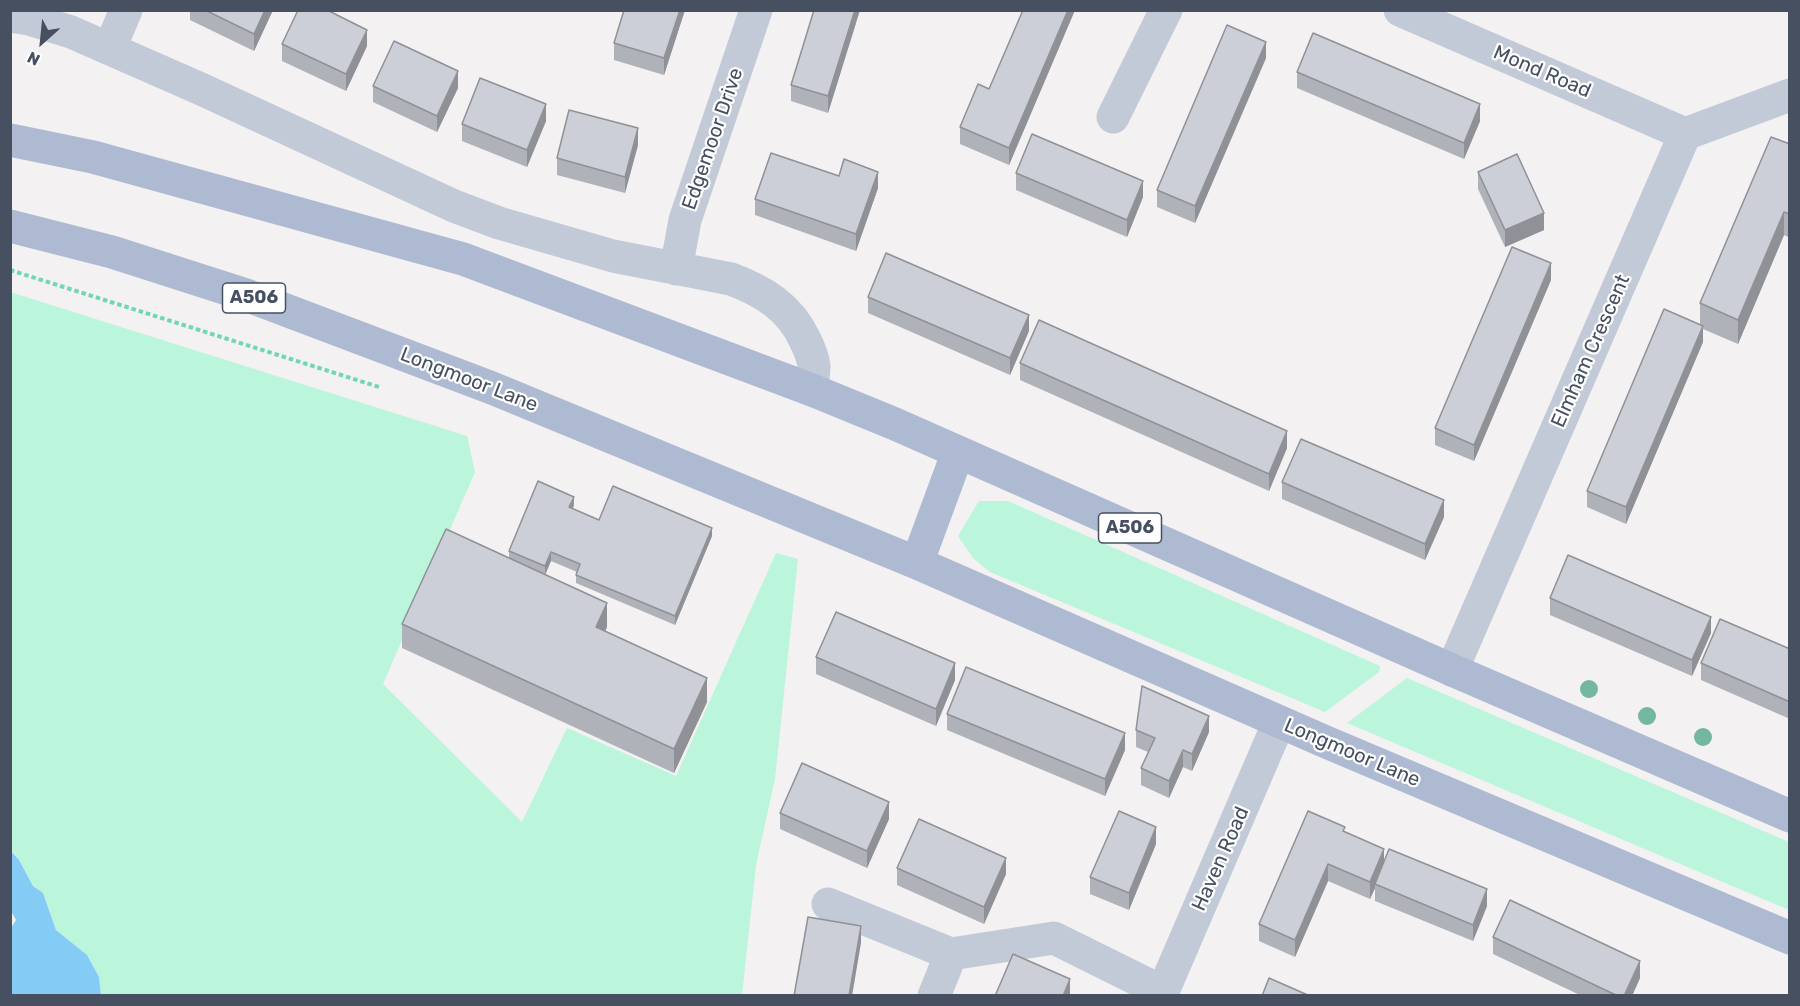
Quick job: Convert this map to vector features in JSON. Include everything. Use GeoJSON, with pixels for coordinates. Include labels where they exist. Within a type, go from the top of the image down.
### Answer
{"type":"FeatureCollection","features":[{"type":"Feature","properties":{"kind":"main road","name":"A506"},"geometry":{"type":"LineString","coordinates":[[10,140],[93,157],[462,259],[812,390],[1790,816]]}},
{"type":"Feature","properties":{"kind":"main road","name":"Longmoor Lane"},"geometry":{"type":"LineString","coordinates":[[10,226],[112,252],[246,295],[492,388],[916,563],[1279,722],[1790,938]]}},
{"type":"Feature","properties":{"kind":"main road"},"geometry":{"type":"LineString","coordinates":[[916,563],[958,452]]}},
{"type":"Feature","properties":{"kind":"street"},"geometry":{"type":"LineString","coordinates":[[110,48],[126,10]]}},
{"type":"Feature","properties":{"kind":"street","name":"Edgemoor Drive"},"geometry":{"type":"LineString","coordinates":[[676,268],[685,220],[756,10]]}},
{"type":"Feature","properties":{"kind":"street"},"geometry":{"type":"LineString","coordinates":[[1113,117],[1166,10]]}},
{"type":"Feature","properties":{"kind":"street","name":"Mond Road"},"geometry":{"type":"LineString","coordinates":[[1400,10],[1685,134]]}},
{"type":"Feature","properties":{"kind":"street"},"geometry":{"type":"LineString","coordinates":[[10,16],[49,24],[110,48],[454,206],[499,223],[635,261],[731,279],[765,294],[778,303],[802,333],[814,365],[812,390]]}},
{"type":"Feature","properties":{"kind":"street"},"geometry":{"type":"LineString","coordinates":[[1685,134],[1790,95]]}},
{"type":"Feature","properties":{"kind":"street","name":"Elmham Crescent"},"geometry":{"type":"LineString","coordinates":[[1452,670],[1685,134]]}},
{"type":"Feature","properties":{"kind":"street","name":"Haven Road"},"geometry":{"type":"LineString","coordinates":[[1162,994],[1279,722]]}},
{"type":"Feature","properties":{"kind":"street"},"geometry":{"type":"LineString","coordinates":[[828,904],[951,954],[1054,938],[1162,994]]}},
{"type":"Feature","properties":{"kind":"street"},"geometry":{"type":"LineString","coordinates":[[934,996],[951,954]]}},
{"type":"Feature","properties":{"kind":"path"},"geometry":{"type":"LineString","coordinates":[[10,270],[380,387]]}},
{"type":"Feature","properties":{"kind":"green space"},"geometry":{"type":"Polygon","coordinates":[[[10,292],[467,436],[475,472],[383,684],[522,822],[567,728],[676,776],[776,553],[798,559],[775,779],[756,865],[742,995],[101,995],[99,977],[87,955],[56,930],[43,893],[33,886],[11,850],[10,292]]]}},
{"type":"Feature","properties":{"kind":"green space"},"geometry":{"type":"Polygon","coordinates":[[[979,501],[1008,501],[1380,666],[1379,672],[1325,712],[990,572],[973,558],[958,536],[979,501]]]}},
{"type":"Feature","properties":{"kind":"green space"},"geometry":{"type":"Polygon","coordinates":[[[1407,678],[1789,842],[1789,910],[1347,723],[1407,678]]]}},
{"type":"Feature","properties":{"kind":"water"},"geometry":{"type":"Polygon","coordinates":[[[10,850],[19,860],[33,886],[43,893],[56,930],[87,955],[99,977],[101,995],[11,995],[11,928],[16,920],[11,911],[10,850]]]}},
{"type":"Feature","properties":{"kind":"building"},"geometry":{"type":"Polygon","coordinates":[[[205,10],[265,10],[254,34],[205,10]]]}},
{"type":"Feature","properties":{"kind":"building"},"geometry":{"type":"Polygon","coordinates":[[[298,10],[327,10],[367,30],[346,74],[282,44],[298,10]]]}},
{"type":"Feature","properties":{"kind":"building"},"geometry":{"type":"Polygon","coordinates":[[[624,10],[680,10],[664,58],[614,43],[624,10]]]}},
{"type":"Feature","properties":{"kind":"building"},"geometry":{"type":"Polygon","coordinates":[[[814,10],[855,10],[828,96],[791,85],[814,10]]]}},
{"type":"Feature","properties":{"kind":"building"},"geometry":{"type":"Polygon","coordinates":[[[1023,10],[1068,10],[1009,148],[960,127],[978,84],[989,89],[1023,10]]]}},
{"type":"Feature","properties":{"kind":"building"},"geometry":{"type":"Polygon","coordinates":[[[1227,25],[1266,42],[1195,206],[1157,190],[1227,25]]]}},
{"type":"Feature","properties":{"kind":"building"},"geometry":{"type":"Polygon","coordinates":[[[1313,33],[1480,104],[1464,143],[1297,72],[1313,33]]]}},
{"type":"Feature","properties":{"kind":"building"},"geometry":{"type":"Polygon","coordinates":[[[394,41],[458,71],[437,116],[373,86],[394,41]]]}},
{"type":"Feature","properties":{"kind":"building"},"geometry":{"type":"Polygon","coordinates":[[[480,78],[546,104],[527,150],[462,124],[480,78]]]}},
{"type":"Feature","properties":{"kind":"building"},"geometry":{"type":"Polygon","coordinates":[[[569,110],[638,128],[625,177],[557,158],[569,110]]]}},
{"type":"Feature","properties":{"kind":"building"},"geometry":{"type":"Polygon","coordinates":[[[1032,134],[1143,181],[1127,220],[1016,173],[1032,134]]]}},
{"type":"Feature","properties":{"kind":"building"},"geometry":{"type":"Polygon","coordinates":[[[1771,137],[1790,144],[1790,214],[1784,212],[1738,320],[1700,303],[1771,137]]]}},
{"type":"Feature","properties":{"kind":"building"},"geometry":{"type":"Polygon","coordinates":[[[771,153],[839,176],[844,159],[878,172],[856,234],[755,199],[771,153]]]}},
{"type":"Feature","properties":{"kind":"building"},"geometry":{"type":"Polygon","coordinates":[[[1517,154],[1544,213],[1505,230],[1478,172],[1517,154]]]}},
{"type":"Feature","properties":{"kind":"building"},"geometry":{"type":"Polygon","coordinates":[[[1512,247],[1551,263],[1474,445],[1435,428],[1512,247]]]}},
{"type":"Feature","properties":{"kind":"building"},"geometry":{"type":"Polygon","coordinates":[[[886,253],[1029,315],[1010,358],[868,297],[886,253]]]}},
{"type":"Feature","properties":{"kind":"building"},"geometry":{"type":"Polygon","coordinates":[[[1664,309],[1703,326],[1626,507],[1587,491],[1664,309]]]}},
{"type":"Feature","properties":{"kind":"building"},"geometry":{"type":"Polygon","coordinates":[[[1039,320],[1287,431],[1269,474],[1020,363],[1039,320]]]}},
{"type":"Feature","properties":{"kind":"building"},"geometry":{"type":"Polygon","coordinates":[[[1301,439],[1444,500],[1425,544],[1282,482],[1301,439]]]}},
{"type":"Feature","properties":{"kind":"building"},"geometry":{"type":"Polygon","coordinates":[[[538,481],[574,497],[569,507],[599,520],[613,486],[712,528],[675,616],[576,575],[580,564],[551,552],[545,566],[509,551],[538,481]]]}},
{"type":"Feature","properties":{"kind":"building"},"geometry":{"type":"Polygon","coordinates":[[[446,529],[607,603],[596,627],[707,678],[674,749],[402,624],[446,529]]]}},
{"type":"Feature","properties":{"kind":"building"},"geometry":{"type":"Polygon","coordinates":[[[1568,555],[1711,617],[1692,660],[1550,598],[1568,555]]]}},
{"type":"Feature","properties":{"kind":"building"},"geometry":{"type":"Polygon","coordinates":[[[836,612],[955,663],[936,709],[816,657],[836,612]]]}},
{"type":"Feature","properties":{"kind":"building"},"geometry":{"type":"Polygon","coordinates":[[[1720,619],[1790,649],[1790,702],[1701,663],[1720,619]]]}},
{"type":"Feature","properties":{"kind":"building"},"geometry":{"type":"Polygon","coordinates":[[[966,667],[1125,733],[1105,779],[947,714],[966,667]]]}},
{"type":"Feature","properties":{"kind":"building"},"geometry":{"type":"Polygon","coordinates":[[[1142,686],[1209,716],[1192,754],[1183,750],[1169,781],[1141,768],[1155,738],[1136,730],[1142,686]]]}},
{"type":"Feature","properties":{"kind":"building"},"geometry":{"type":"Polygon","coordinates":[[[802,763],[889,802],[867,851],[780,813],[802,763]]]}},
{"type":"Feature","properties":{"kind":"building"},"geometry":{"type":"Polygon","coordinates":[[[1119,811],[1156,827],[1129,893],[1090,877],[1119,811]]]}},
{"type":"Feature","properties":{"kind":"building"},"geometry":{"type":"Polygon","coordinates":[[[1308,811],[1345,827],[1343,831],[1384,849],[1370,882],[1328,864],[1295,940],[1259,924],[1308,811]]]}},
{"type":"Feature","properties":{"kind":"building"},"geometry":{"type":"Polygon","coordinates":[[[919,819],[1006,858],[984,907],[897,868],[919,819]]]}},
{"type":"Feature","properties":{"kind":"building"},"geometry":{"type":"Polygon","coordinates":[[[1389,849],[1487,889],[1473,925],[1375,884],[1389,849]]]}},
{"type":"Feature","properties":{"kind":"building"},"geometry":{"type":"Polygon","coordinates":[[[1510,900],[1640,961],[1624,996],[1618,996],[1493,937],[1510,900]]]}},
{"type":"Feature","properties":{"kind":"building"},"geometry":{"type":"Polygon","coordinates":[[[808,917],[861,926],[849,996],[794,996],[808,917]]]}},
{"type":"Feature","properties":{"kind":"building"},"geometry":{"type":"Polygon","coordinates":[[[1013,954],[1070,979],[1063,996],[995,996],[1013,954]]]}},
{"type":"Feature","properties":{"kind":"building"},"geometry":{"type":"Polygon","coordinates":[[[1269,978],[1310,996],[1262,996],[1269,978]]]}}]}
